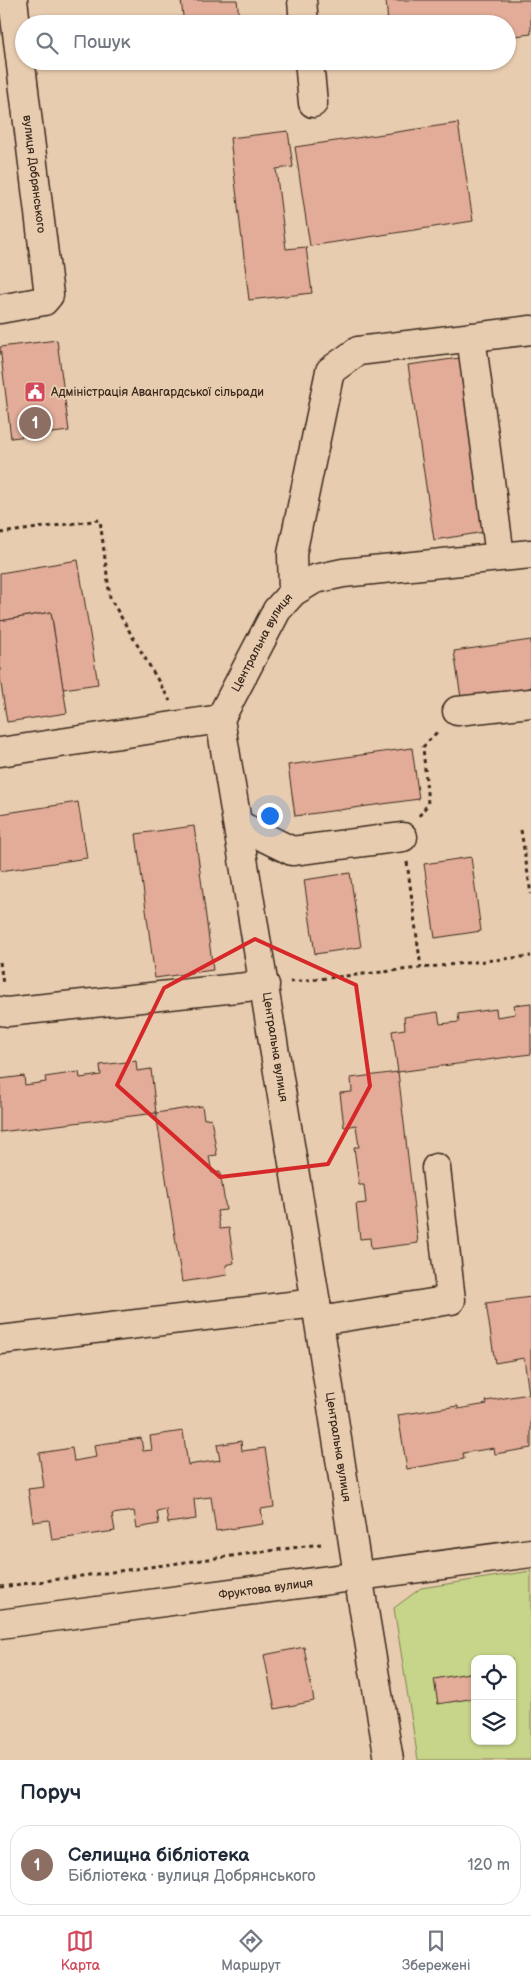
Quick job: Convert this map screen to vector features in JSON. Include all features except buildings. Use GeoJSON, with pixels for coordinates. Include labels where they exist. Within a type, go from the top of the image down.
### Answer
{"type":"FeatureCollection","features":[{"type":"Feature","properties":{"kind":"street","name":"вулиця Добрянського"},"geometry":{"type":"LineString","coordinates":[[13,0],[15,16]]}},
{"type":"Feature","properties":{"kind":"street"},"geometry":{"type":"LineString","coordinates":[[302,0],[303,15]]}},
{"type":"Feature","properties":{"kind":"street","name":"вулиця Добрянського"},"geometry":{"type":"LineString","coordinates":[[0,309],[44,301],[50,295],[22,70]]}},
{"type":"Feature","properties":{"kind":"street"},"geometry":{"type":"LineString","coordinates":[[310,70],[314,103]]}},
{"type":"Feature","properties":{"kind":"street"},"geometry":{"type":"LineString","coordinates":[[293,592],[292,554],[330,371],[358,351],[531,330]]}},
{"type":"Feature","properties":{"kind":"street"},"geometry":{"type":"LineString","coordinates":[[471,337],[500,556]]}},
{"type":"Feature","properties":{"kind":"street","name":"Центральна вулиця"},"geometry":{"type":"LineString","coordinates":[[389,1760],[265,985],[220,719],[277,610],[293,592],[316,579],[343,573],[531,554]]}},
{"type":"Feature","properties":{"kind":"street"},"geometry":{"type":"LineString","coordinates":[[457,711],[531,704]]}},
{"type":"Feature","properties":{"kind":"street"},"geometry":{"type":"LineString","coordinates":[[0,752],[220,719]]}},
{"type":"Feature","properties":{"kind":"street"},"geometry":{"type":"LineString","coordinates":[[238,825],[292,850],[403,837]]}},
{"type":"Feature","properties":{"kind":"street"},"geometry":{"type":"LineString","coordinates":[[0,1011],[7,1012],[265,985]]}},
{"type":"Feature","properties":{"kind":"street"},"geometry":{"type":"LineString","coordinates":[[0,1340],[452,1300],[436,1168]]}},
{"type":"Feature","properties":{"kind":"street","name":"Фруктова вулиця"},"geometry":{"type":"LineString","coordinates":[[0,1624],[531,1553]]}},
{"type":"Feature","properties":{"kind":"path"},"geometry":{"type":"LineString","coordinates":[[0,533],[100,520],[110,598],[184,724]]}},
{"type":"Feature","properties":{"kind":"path"},"geometry":{"type":"LineString","coordinates":[[421,968],[403,837],[428,804],[423,747],[457,711]]}},
{"type":"Feature","properties":{"kind":"path"},"geometry":{"type":"LineString","coordinates":[[521,830],[531,894]]}},
{"type":"Feature","properties":{"kind":"path"},"geometry":{"type":"LineString","coordinates":[[265,985],[531,956]]}},
{"type":"Feature","properties":{"kind":"path"},"geometry":{"type":"LineString","coordinates":[[0,1587],[321,1544]]}},
{"type":"Feature","properties":{"kind":"highlighted area"},"geometry":{"type":"Polygon","coordinates":[[[255,939],[356,985],[370,1086],[328,1164],[220,1177],[117,1085],[164,988],[255,939]]]}},
{"type":"Feature","properties":{"kind":"green space"},"geometry":{"type":"Polygon","coordinates":[[[531,1571],[531,1760],[418,1760],[394,1608],[421,1588],[531,1571]]]}},
{"type":"Feature","properties":{"kind":"place","name":"Адміністрація Авангардської сільради"},"geometry":{"type":"Point","coordinates":[35,392]}},
{"type":"Feature","properties":{"kind":"place","name":"Селищна бібліотека"},"geometry":{"type":"Point","coordinates":[35,423]}}]}
